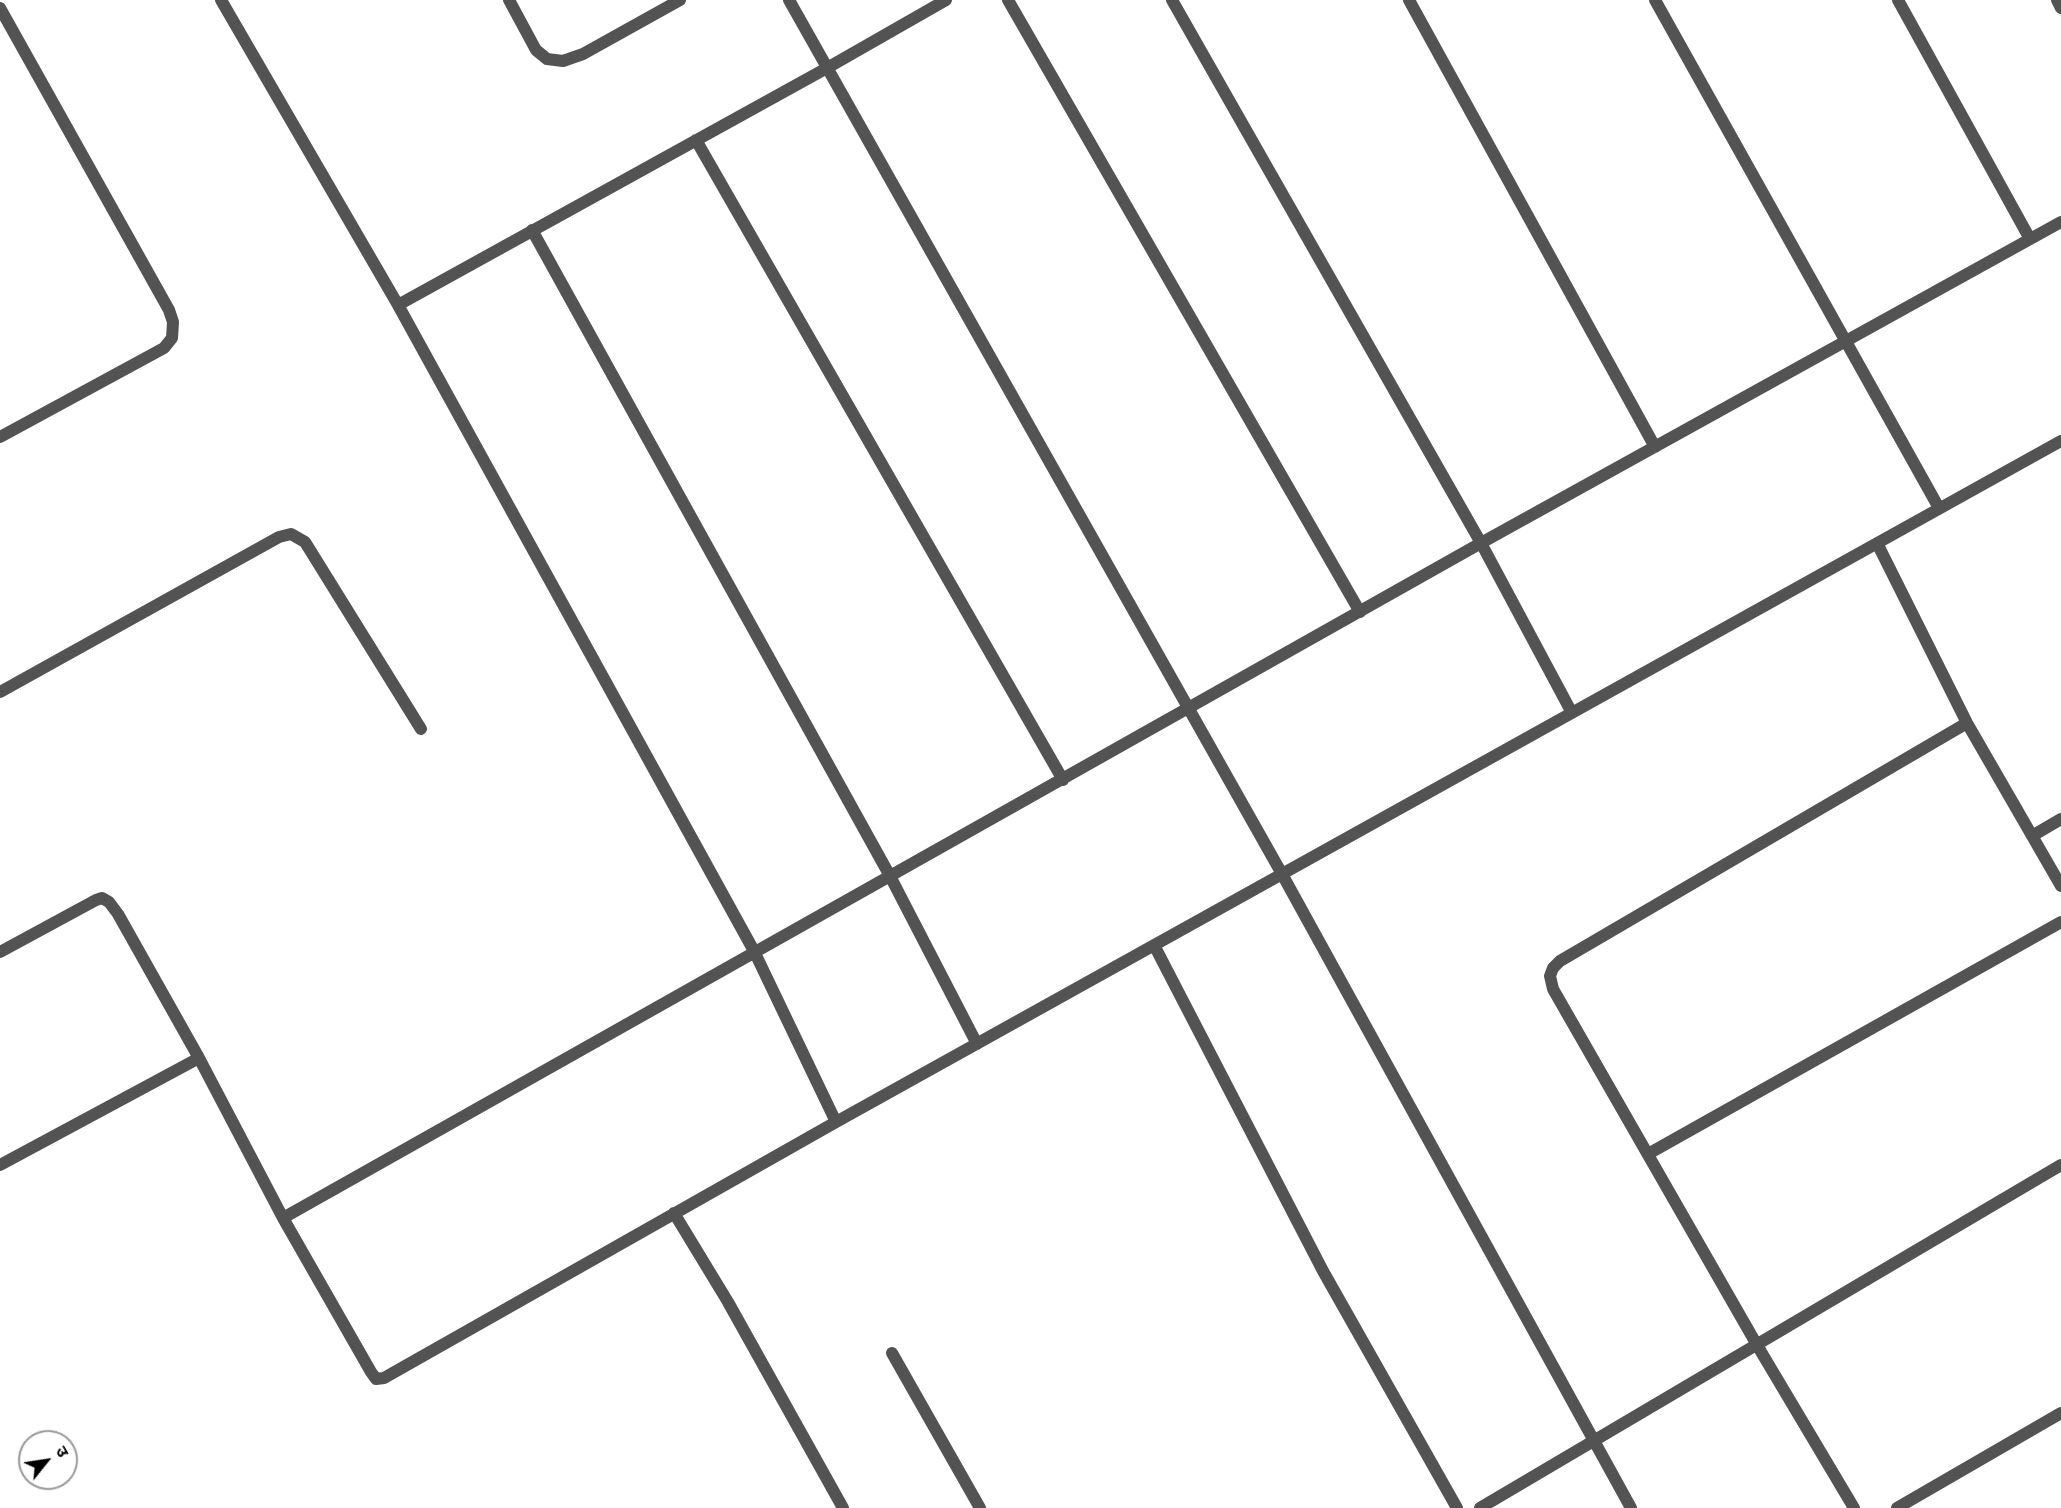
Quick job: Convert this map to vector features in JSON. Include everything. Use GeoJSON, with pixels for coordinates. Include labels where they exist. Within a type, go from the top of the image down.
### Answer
{"type":"FeatureCollection","features":[{"type":"Feature","properties":{"kind":"street"},"geometry":{"type":"LineString","coordinates":[[221,0],[398,305],[754,951],[836,1122]]}},
{"type":"Feature","properties":{"kind":"street"},"geometry":{"type":"LineString","coordinates":[[509,0],[536,51],[547,59],[562,61],[583,54],[680,0]]}},
{"type":"Feature","properties":{"kind":"street"},"geometry":{"type":"LineString","coordinates":[[789,0],[1282,874],[1631,1508]]}},
{"type":"Feature","properties":{"kind":"street"},"geometry":{"type":"LineString","coordinates":[[398,305],[827,69],[946,0]]}},
{"type":"Feature","properties":{"kind":"street"},"geometry":{"type":"LineString","coordinates":[[1008,0],[1360,612]]}},
{"type":"Feature","properties":{"kind":"street"},"geometry":{"type":"LineString","coordinates":[[1172,0],[1481,543],[1572,713]]}},
{"type":"Feature","properties":{"kind":"street"},"geometry":{"type":"LineString","coordinates":[[1410,0],[1655,447]]}},
{"type":"Feature","properties":{"kind":"street"},"geometry":{"type":"LineString","coordinates":[[1655,0],[1939,508]]}},
{"type":"Feature","properties":{"kind":"street"},"geometry":{"type":"LineString","coordinates":[[1898,0],[2030,239]]}},
{"type":"Feature","properties":{"kind":"street"},"geometry":{"type":"LineString","coordinates":[[2057,0],[2061,8]]}},
{"type":"Feature","properties":{"kind":"street"},"geometry":{"type":"LineString","coordinates":[[0,8],[163,299],[173,322],[172,338],[164,348],[1,435]]}},
{"type":"Feature","properties":{"kind":"street"},"geometry":{"type":"LineString","coordinates":[[696,140],[1063,780]]}},
{"type":"Feature","properties":{"kind":"street"},"geometry":{"type":"LineString","coordinates":[[283,1218],[1481,543],[2061,222]]}},
{"type":"Feature","properties":{"kind":"street"},"geometry":{"type":"LineString","coordinates":[[532,230],[890,876],[977,1044]]}},
{"type":"Feature","properties":{"kind":"street"},"geometry":{"type":"LineString","coordinates":[[0,952],[96,900],[102,898],[109,902],[199,1058],[283,1218],[376,1379],[384,1378],[836,1122],[2061,441]]}},
{"type":"Feature","properties":{"kind":"street"},"geometry":{"type":"LineString","coordinates":[[0,692],[240,558],[279,537],[291,534],[305,542],[421,729]]}},
{"type":"Feature","properties":{"kind":"street"},"geometry":{"type":"LineString","coordinates":[[1877,543],[1967,723],[2061,886]]}},
{"type":"Feature","properties":{"kind":"street"},"geometry":{"type":"LineString","coordinates":[[1854,1508],[1757,1345],[1553,989],[1550,976],[1553,968],[1570,955],[1967,723]]}},
{"type":"Feature","properties":{"kind":"street"},"geometry":{"type":"LineString","coordinates":[[2032,836],[2061,819]]}},
{"type":"Feature","properties":{"kind":"street"},"geometry":{"type":"LineString","coordinates":[[1648,1154],[2061,922]]}},
{"type":"Feature","properties":{"kind":"street"},"geometry":{"type":"LineString","coordinates":[[1154,945],[1323,1271],[1457,1508]]}},
{"type":"Feature","properties":{"kind":"street"},"geometry":{"type":"LineString","coordinates":[[0,1165],[199,1058]]}},
{"type":"Feature","properties":{"kind":"street"},"geometry":{"type":"LineString","coordinates":[[1480,1508],[2061,1165]]}},
{"type":"Feature","properties":{"kind":"street"},"geometry":{"type":"LineString","coordinates":[[674,1214],[728,1302],[843,1508]]}},
{"type":"Feature","properties":{"kind":"street"},"geometry":{"type":"LineString","coordinates":[[892,1353],[980,1508]]}},
{"type":"Feature","properties":{"kind":"street"},"geometry":{"type":"LineString","coordinates":[[1896,1508],[2061,1413]]}}]}
